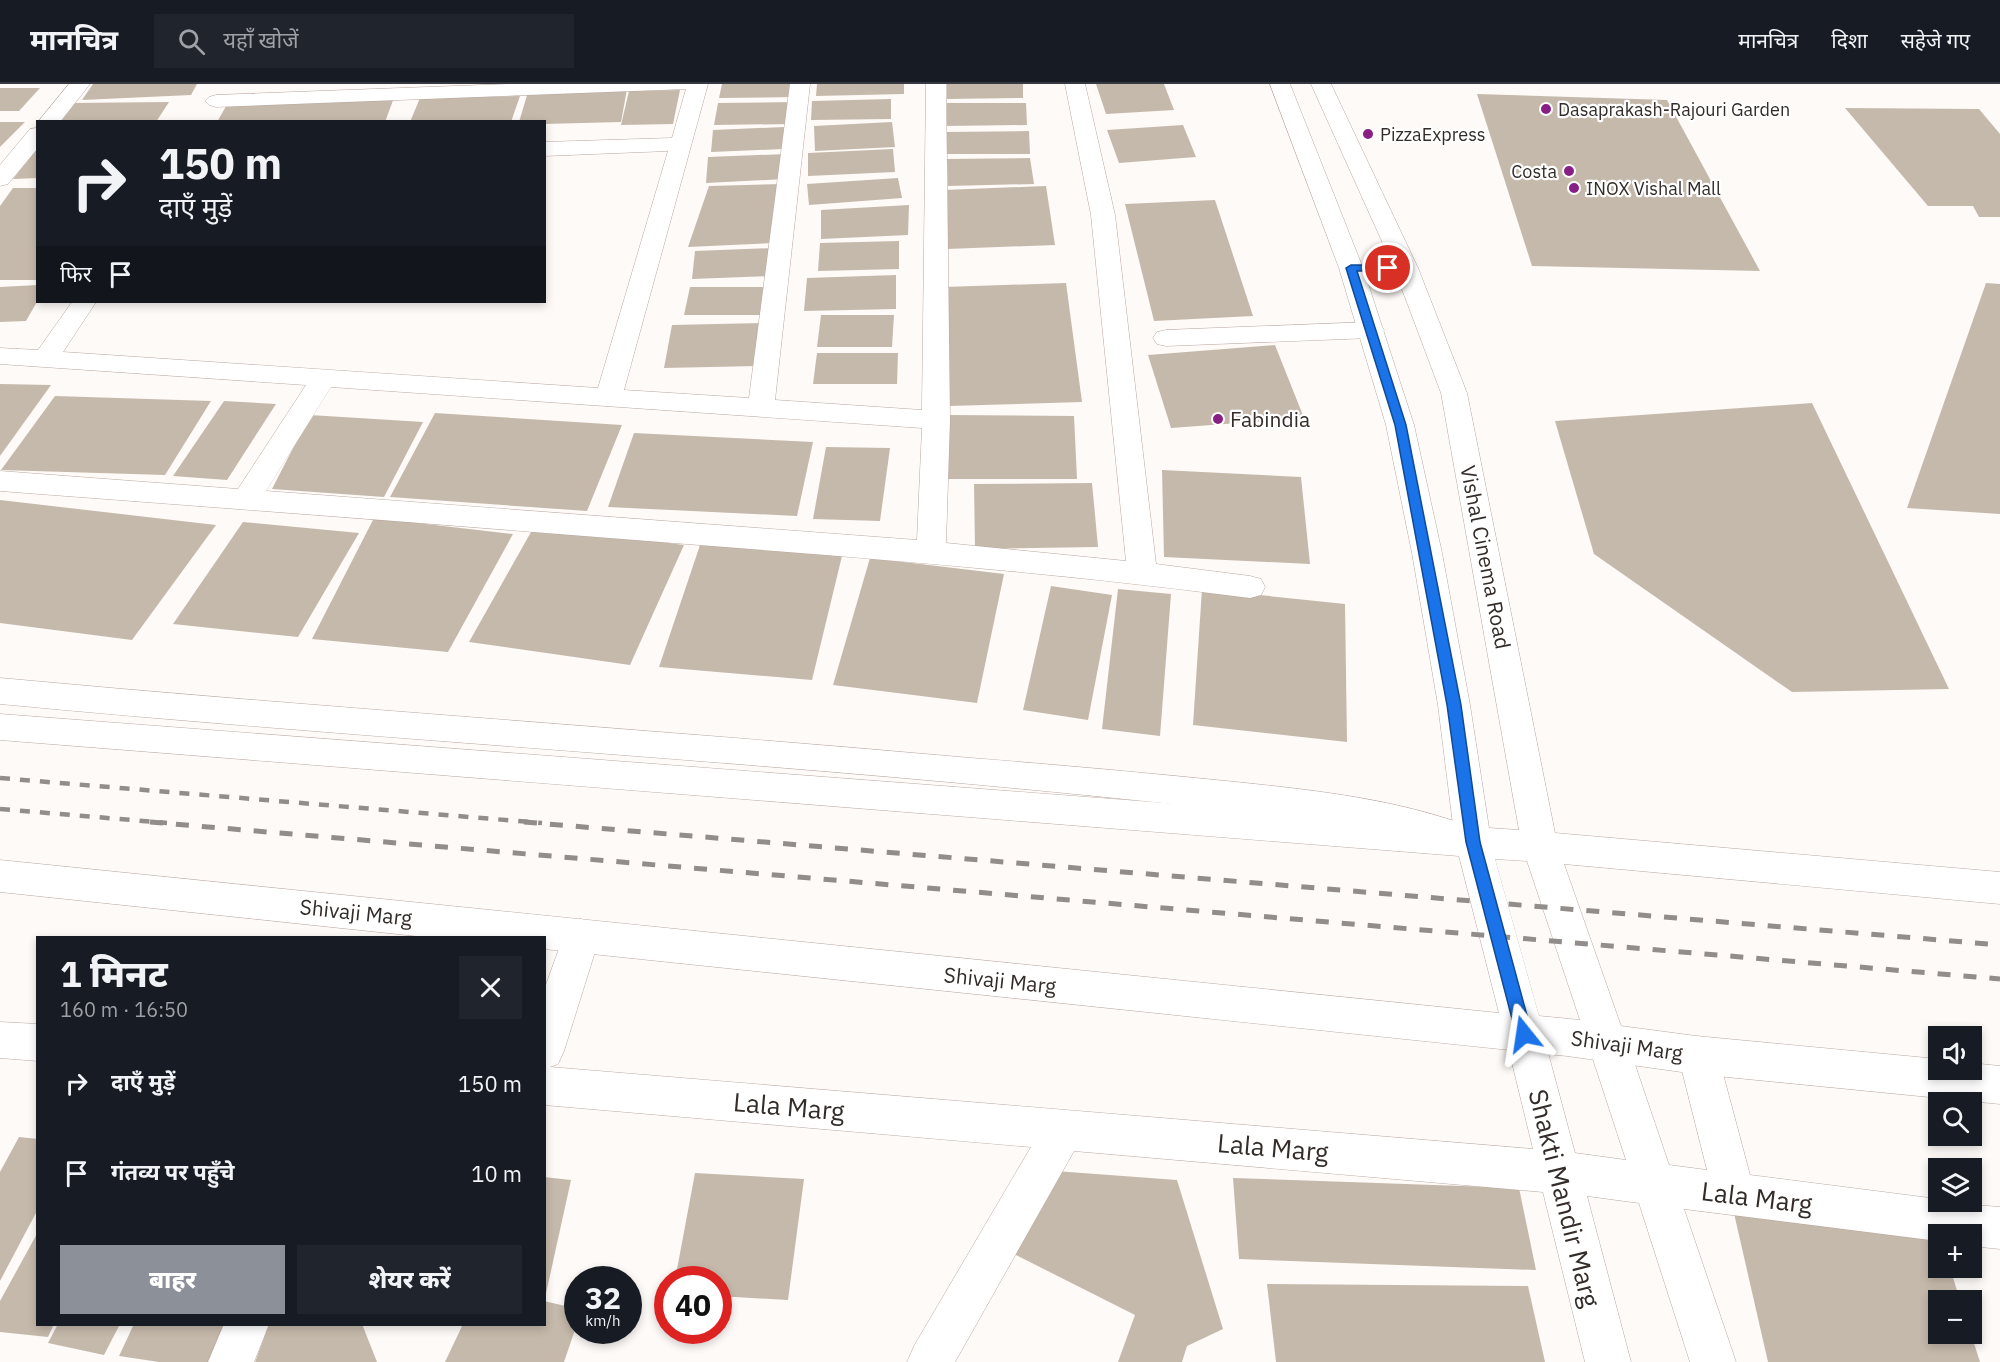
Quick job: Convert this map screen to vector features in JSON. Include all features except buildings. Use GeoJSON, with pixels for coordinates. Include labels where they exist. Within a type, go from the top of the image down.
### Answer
{"type":"FeatureCollection","features":[{"type":"Feature","properties":{"kind":"street"},"geometry":{"type":"LineString","coordinates":[[50,120],[80,84]]}},
{"type":"Feature","properties":{"kind":"street"},"geometry":{"type":"LineString","coordinates":[[205,120],[221,92],[681,84]]}},
{"type":"Feature","properties":{"kind":"street"},"geometry":{"type":"LineString","coordinates":[[608,398],[698,84]]}},
{"type":"Feature","properties":{"kind":"street"},"geometry":{"type":"LineString","coordinates":[[761,408],[800,84]]}},
{"type":"Feature","properties":{"kind":"street"},"geometry":{"type":"LineString","coordinates":[[931,552],[936,420],[936,84]]}},
{"type":"Feature","properties":{"kind":"street"},"geometry":{"type":"LineString","coordinates":[[1075,84],[1103,215],[1142,573]]}},
{"type":"Feature","properties":{"kind":"street","name":"Vishal Cinema Road"},"geometry":{"type":"LineString","coordinates":[[1280,84],[1379,268],[1454,393],[1540,847],[1713,1362]]}},
{"type":"Feature","properties":{"kind":"street","name":"Vishal Cinema Road"},"geometry":{"type":"LineString","coordinates":[[1321,84],[1379,268],[1371,330],[1400,425],[1427,554],[1454,705],[1473,842],[1524,1034]]}},
{"type":"Feature","properties":{"kind":"street"},"geometry":{"type":"LineString","coordinates":[[0,179],[36,136]]}},
{"type":"Feature","properties":{"kind":"street"},"geometry":{"type":"LineString","coordinates":[[546,149],[680,144]]}},
{"type":"Feature","properties":{"kind":"street"},"geometry":{"type":"LineString","coordinates":[[45,359],[83,303]]}},
{"type":"Feature","properties":{"kind":"street"},"geometry":{"type":"LineString","coordinates":[[1166,338],[1371,330]]}},
{"type":"Feature","properties":{"kind":"street"},"geometry":{"type":"LineString","coordinates":[[0,356],[936,420]]}},
{"type":"Feature","properties":{"kind":"street"},"geometry":{"type":"LineString","coordinates":[[246,499],[324,378]]}},
{"type":"Feature","properties":{"kind":"street"},"geometry":{"type":"LineString","coordinates":[[0,481],[931,552],[1099,571],[1142,573],[1250,587]]}},
{"type":"Feature","properties":{"kind":"street"},"geometry":{"type":"LineString","coordinates":[[0,691],[182,708],[664,744],[1178,790],[1318,805],[1385,816],[1473,842]]}},
{"type":"Feature","properties":{"kind":"street"},"geometry":{"type":"LineString","coordinates":[[0,727],[1540,847],[2000,888]]}},
{"type":"Feature","properties":{"kind":"street","name":"Shivaji Marg"},"geometry":{"type":"LineString","coordinates":[[0,876],[1524,1034],[1558,1035],[1608,1044],[1698,1055],[2000,1084]]}},
{"type":"Feature","properties":{"kind":"street"},"geometry":{"type":"LineString","coordinates":[[546,1045],[580,936]]}},
{"type":"Feature","properties":{"kind":"street","name":"Shakti Mandir Marg"},"geometry":{"type":"LineString","coordinates":[[1524,1034],[1608,1362]]}},
{"type":"Feature","properties":{"kind":"street"},"geometry":{"type":"LineString","coordinates":[[0,1040],[36,1043]]}},
{"type":"Feature","properties":{"kind":"street"},"geometry":{"type":"LineString","coordinates":[[1698,1055],[1734,1195]]}},
{"type":"Feature","properties":{"kind":"street","name":"Lala Marg"},"geometry":{"type":"LineString","coordinates":[[546,1086],[1558,1172],[2000,1228]]}},
{"type":"Feature","properties":{"kind":"street"},"geometry":{"type":"LineString","coordinates":[[930,1362],[1064,1130]]}},
{"type":"Feature","properties":{"kind":"street"},"geometry":{"type":"LineString","coordinates":[[231,1362],[246,1326]]}},
{"type":"Feature","properties":{"kind":"railway"},"geometry":{"type":"LineString","coordinates":[[0,778],[542,823]]}},
{"type":"Feature","properties":{"kind":"railway"},"geometry":{"type":"LineString","coordinates":[[0,809],[167,823]]}},
{"type":"Feature","properties":{"kind":"railway"},"geometry":{"type":"LineString","coordinates":[[150,822],[2000,979]]}},
{"type":"Feature","properties":{"kind":"railway"},"geometry":{"type":"LineString","coordinates":[[524,822],[2000,945]]}},
{"type":"Feature","properties":{"kind":"place","name":"Dasaprakash-Rajouri Garden"},"geometry":{"type":"Point","coordinates":[1546,109]}},
{"type":"Feature","properties":{"kind":"place","name":"PizzaExpress"},"geometry":{"type":"Point","coordinates":[1368,134]}},
{"type":"Feature","properties":{"kind":"place","name":"Costa"},"geometry":{"type":"Point","coordinates":[1569,171]}},
{"type":"Feature","properties":{"kind":"place","name":"INOX Vishal Mall"},"geometry":{"type":"Point","coordinates":[1574,188]}},
{"type":"Feature","properties":{"kind":"place","name":"Fabindia"},"geometry":{"type":"Point","coordinates":[1218,419]}},
{"type":"Feature","properties":{"kind":"route"},"geometry":{"type":"LineString","coordinates":[[1388,268],[1351,268],[1400,425],[1427,554],[1454,705],[1473,842],[1524,1034]]}}]}
